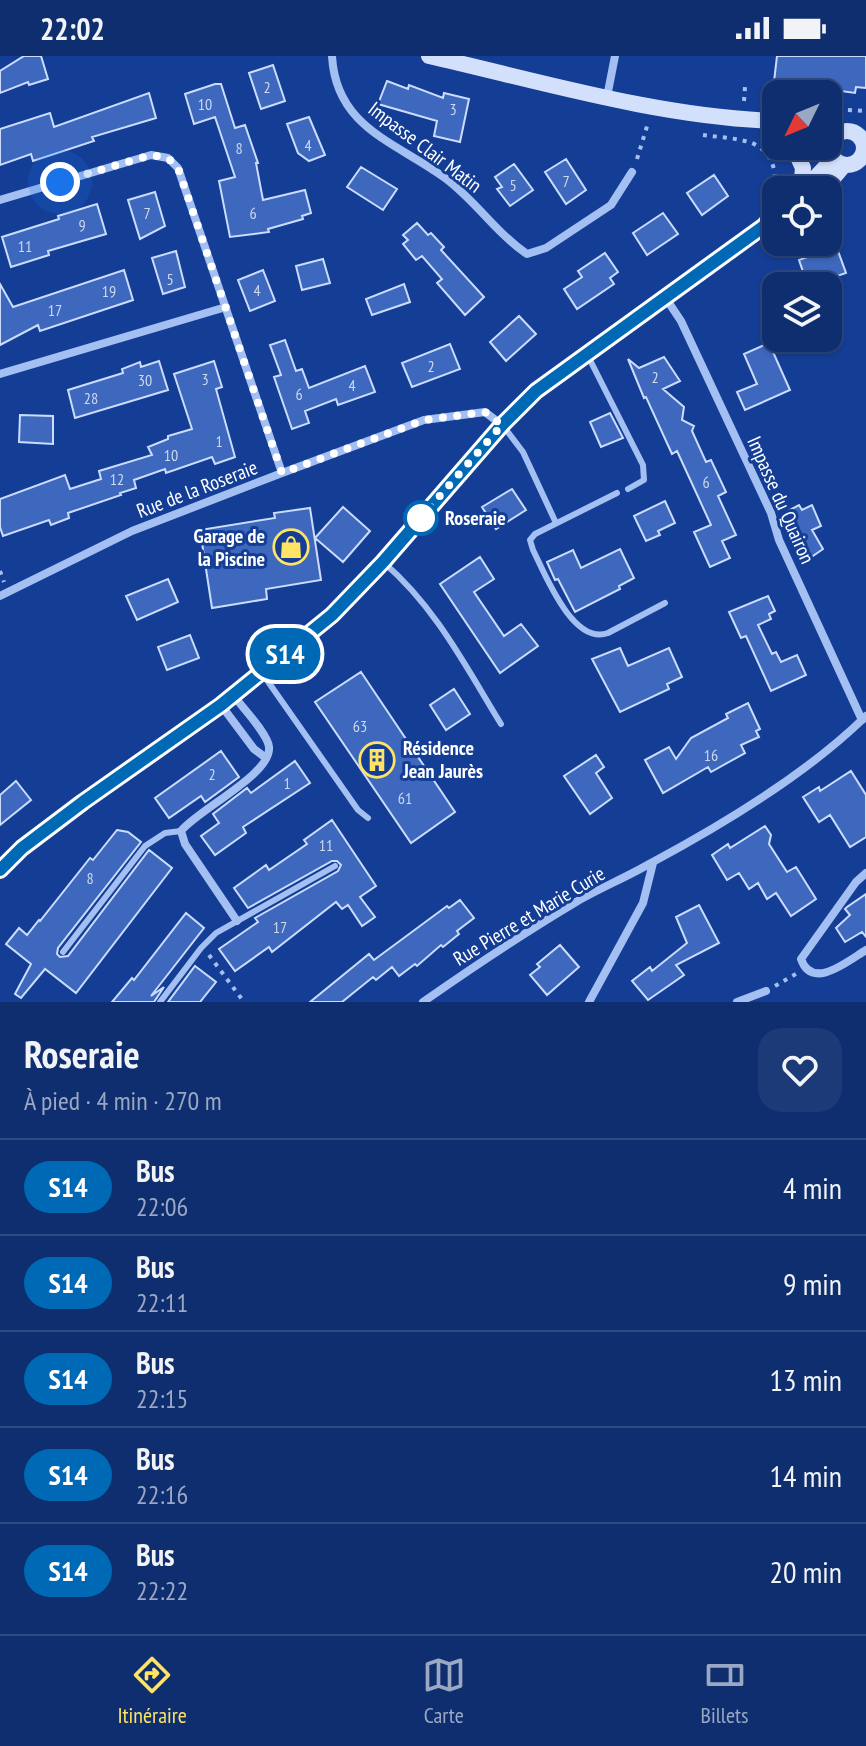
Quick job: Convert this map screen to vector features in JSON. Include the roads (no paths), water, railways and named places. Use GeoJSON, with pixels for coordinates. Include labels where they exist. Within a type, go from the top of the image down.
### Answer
{"type":"FeatureCollection","features":[{"type":"Feature","properties":{"kind":"main road"},"geometry":{"type":"LineString","coordinates":[[429,56],[607,97],[743,111],[762,117]]}},
{"type":"Feature","properties":{"kind":"main road"},"geometry":{"type":"LineString","coordinates":[[743,111],[762,122]]}},
{"type":"Feature","properties":{"kind":"main road"},"geometry":{"type":"LineString","coordinates":[[842,131],[866,129]]}},
{"type":"Feature","properties":{"kind":"main road"},"geometry":{"type":"LineString","coordinates":[[842,132],[861,138],[865,151],[857,162],[842,160]]}},
{"type":"Feature","properties":{"kind":"main road"},"geometry":{"type":"LineString","coordinates":[[817,176],[835,160]]}},
{"type":"Feature","properties":{"kind":"main road"},"geometry":{"type":"LineString","coordinates":[[0,870],[22,848],[227,700],[332,615],[536,391],[762,229]]}},
{"type":"Feature","properties":{"kind":"street","name":"Impasse Clair Matin"},"geometry":{"type":"LineString","coordinates":[[332,56],[343,100],[364,126],[445,178],[473,202],[504,239],[527,254],[546,248],[611,205],[632,172]]}},
{"type":"Feature","properties":{"kind":"street"},"geometry":{"type":"LineString","coordinates":[[607,97],[615,56]]}},
{"type":"Feature","properties":{"kind":"street"},"geometry":{"type":"LineString","coordinates":[[0,200],[151,155],[168,158],[178,168],[282,473]]}},
{"type":"Feature","properties":{"kind":"street","name":"Impasse du Quairon"},"geometry":{"type":"LineString","coordinates":[[665,297],[681,321],[771,513],[779,540],[864,718]]}},
{"type":"Feature","properties":{"kind":"street"},"geometry":{"type":"LineString","coordinates":[[0,374],[226,307]]}},
{"type":"Feature","properties":{"kind":"street","name":"Rue de la Roseraie"},"geometry":{"type":"LineString","coordinates":[[0,596],[132,531],[424,420],[485,412],[502,425]]}},
{"type":"Feature","properties":{"kind":"street"},"geometry":{"type":"LineString","coordinates":[[227,700],[254,749],[266,758]]}},
{"type":"Feature","properties":{"kind":"street"},"geometry":{"type":"LineString","coordinates":[[227,700],[265,736],[269,748],[266,758],[259,772],[191,818],[181,831],[185,844],[237,921]]}},
{"type":"Feature","properties":{"kind":"street","name":"Rue Pierre et Marie Curie"},"geometry":{"type":"LineString","coordinates":[[423,1002],[578,901],[653,863],[792,775],[837,743],[864,718]]}},
{"type":"Feature","properties":{"kind":"street"},"geometry":{"type":"LineString","coordinates":[[589,1002],[643,903],[653,863]]}},
{"type":"Feature","properties":{"kind":"street"},"geometry":{"type":"LineString","coordinates":[[866,873],[856,882],[801,959],[810,973],[828,973],[866,950]]}},
{"type":"Feature","properties":{"kind":"street"},"geometry":{"type":"LineString","coordinates":[[737,1002],[766,991]]}},
{"type":"Feature","properties":{"kind":"lane"},"geometry":{"type":"LineString","coordinates":[[586,353],[604,382],[643,465],[644,480],[628,489]]}},
{"type":"Feature","properties":{"kind":"lane"},"geometry":{"type":"LineString","coordinates":[[502,425],[523,452],[556,523]]}},
{"type":"Feature","properties":{"kind":"lane"},"geometry":{"type":"LineString","coordinates":[[617,493],[535,534],[530,540],[533,550],[567,615],[600,636],[665,603]]}},
{"type":"Feature","properties":{"kind":"lane"},"geometry":{"type":"LineString","coordinates":[[383,562],[431,611],[501,724]]}},
{"type":"Feature","properties":{"kind":"lane"},"geometry":{"type":"LineString","coordinates":[[262,673],[358,810],[368,818]]}},
{"type":"Feature","properties":{"kind":"lane"},"geometry":{"type":"LineString","coordinates":[[63,952],[145,846],[165,833],[181,831]]}},
{"type":"Feature","properties":{"kind":"lane"},"geometry":{"type":"LineString","coordinates":[[160,1002],[216,933],[335,866]]}},
{"type":"Feature","properties":{"kind":"place","name":"Roseraie"},"geometry":{"type":"Point","coordinates":[421,518]}},
{"type":"Feature","properties":{"kind":"place","name":"Garage de la Piscine"},"geometry":{"type":"Point","coordinates":[291,547]}},
{"type":"Feature","properties":{"kind":"place","name":"Résidence Jean Jaurès"},"geometry":{"type":"Point","coordinates":[377,760]}}]}
